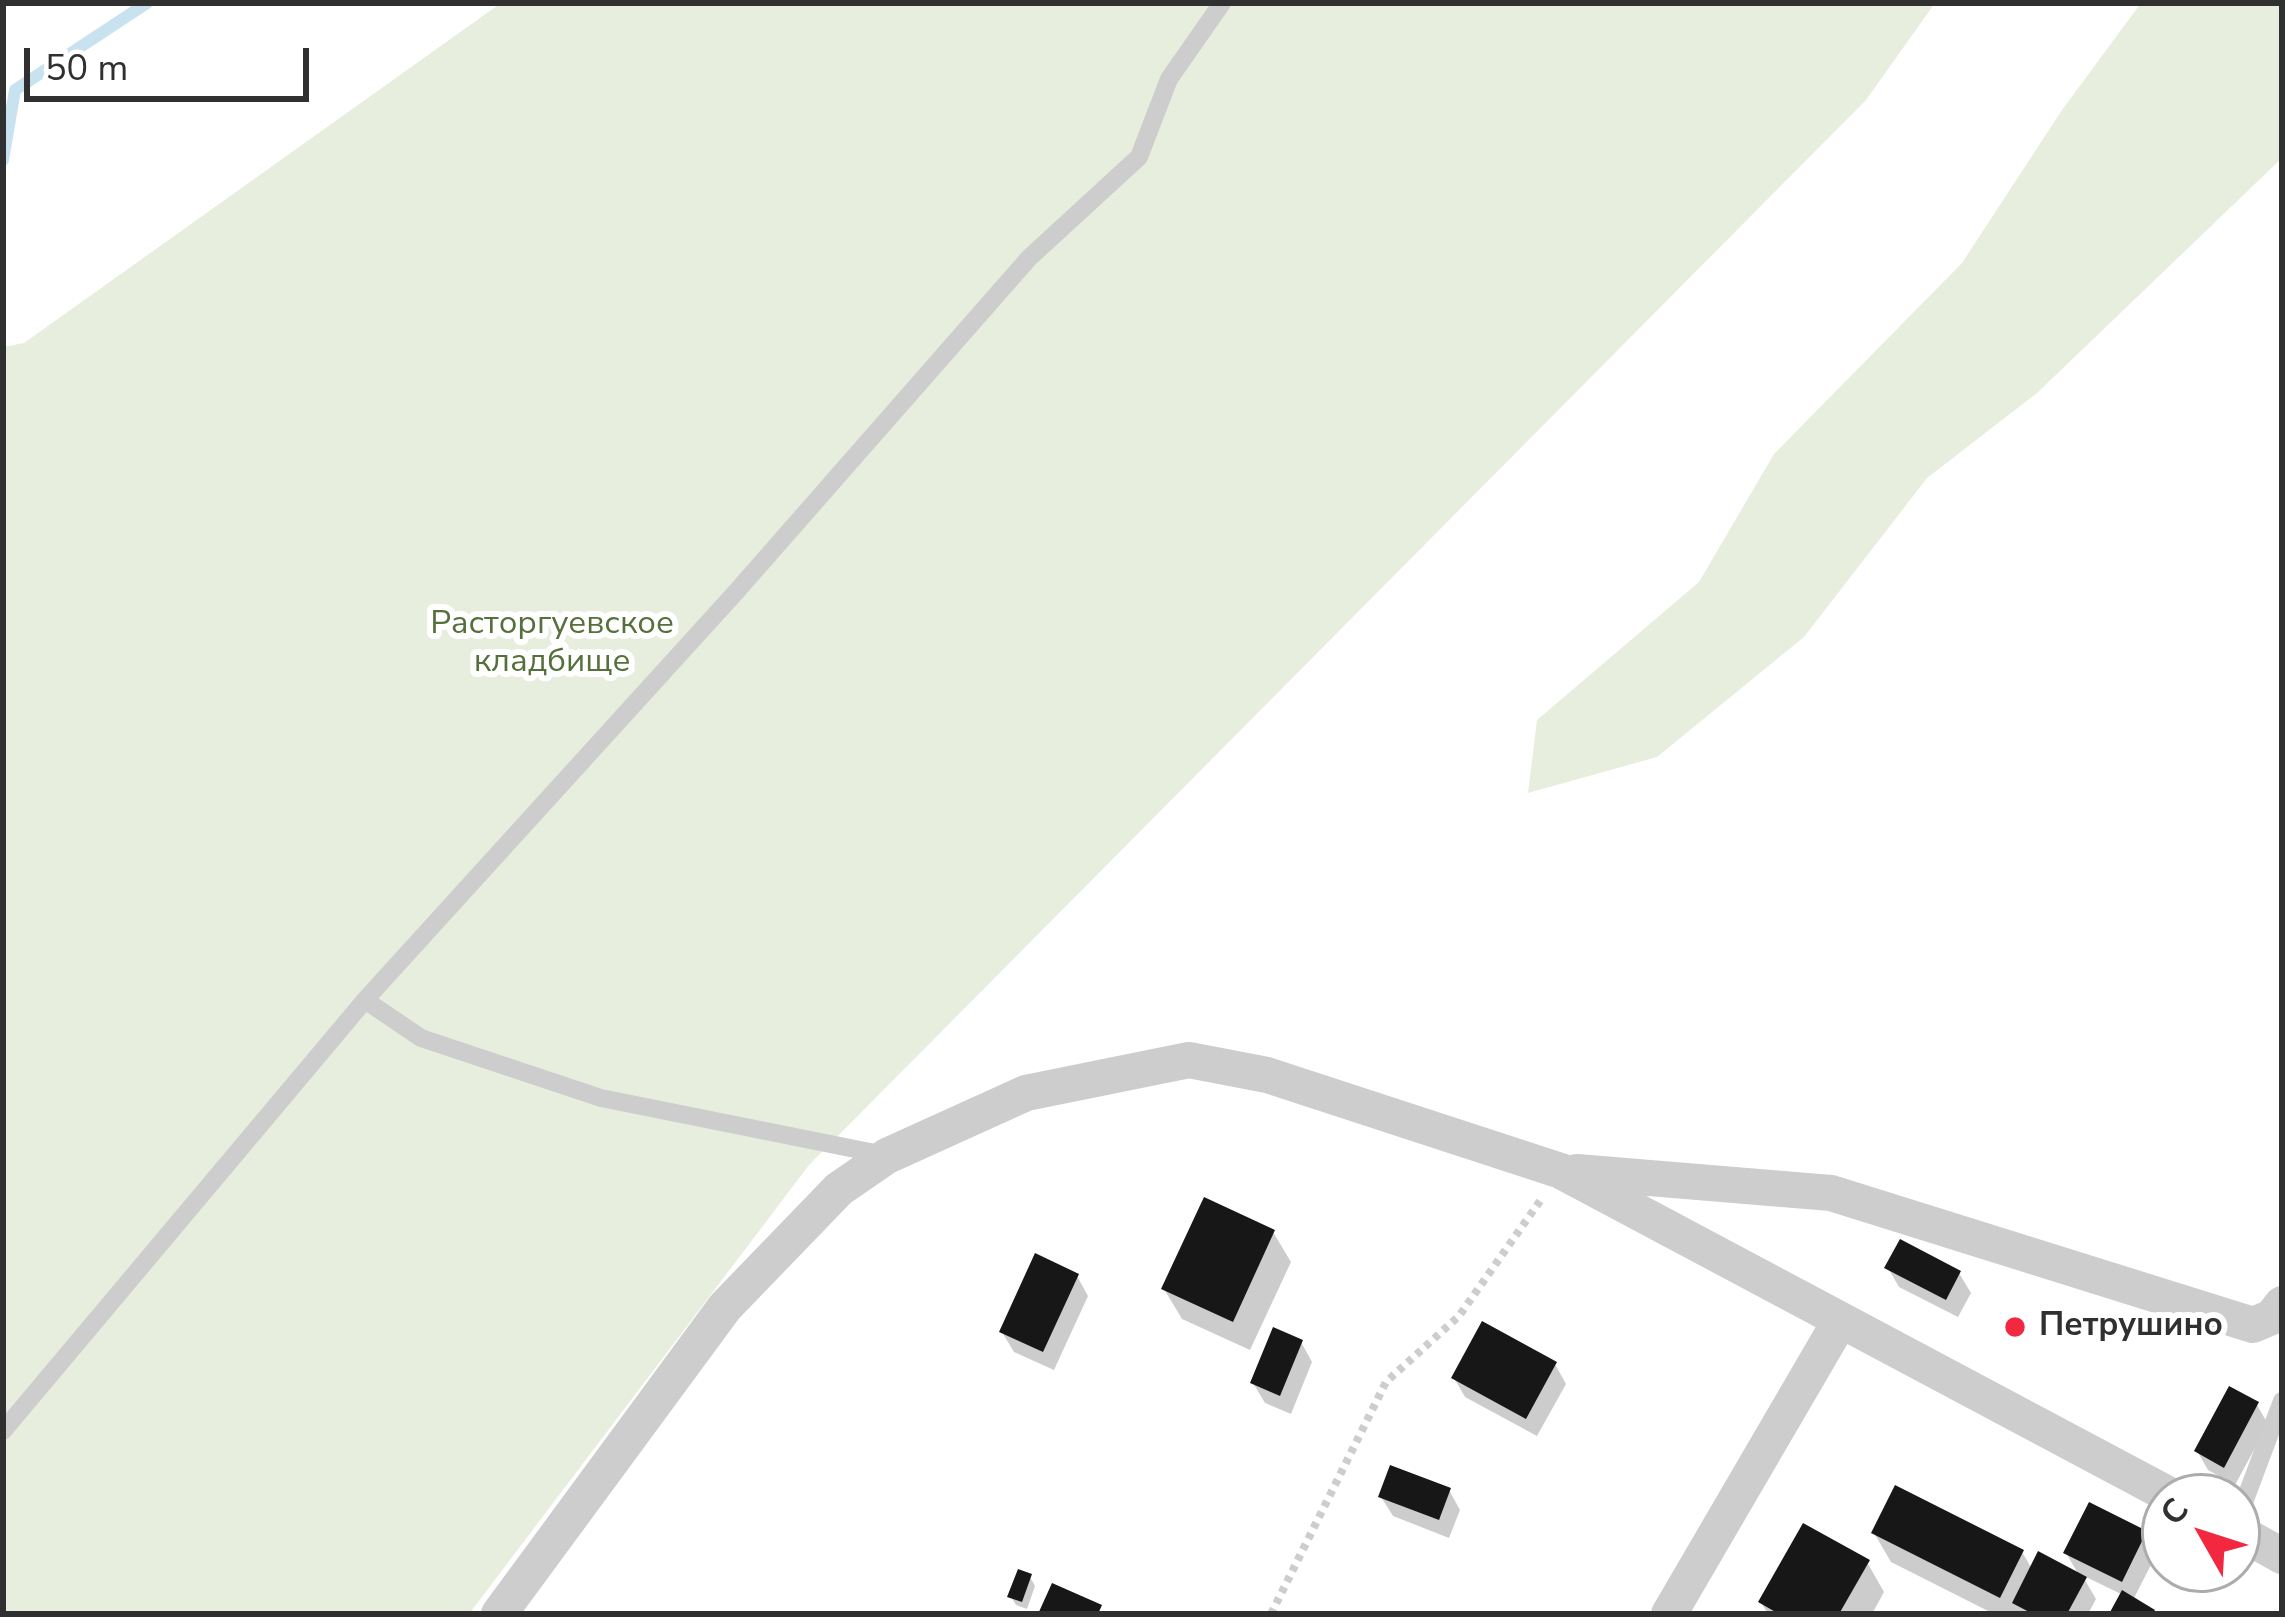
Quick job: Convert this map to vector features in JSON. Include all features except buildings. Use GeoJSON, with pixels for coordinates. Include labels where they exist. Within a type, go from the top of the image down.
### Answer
{"type":"FeatureCollection","features":[{"type":"Feature","properties":{"kind":"street"},"geometry":{"type":"LineString","coordinates":[[500,1614],[725,1306],[839,1189],[887,1156],[1025,1094],[1189,1060],[1267,1075],[1562,1171],[2141,1480]]}},
{"type":"Feature","properties":{"kind":"street"},"geometry":{"type":"LineString","coordinates":[[1562,1171],[1832,1193],[2253,1324],[2276,1322]]}},
{"type":"Feature","properties":{"kind":"street"},"geometry":{"type":"LineString","coordinates":[[1669,1614],[1840,1321]]}},
{"type":"Feature","properties":{"kind":"lane"},"geometry":{"type":"LineString","coordinates":[[3,1431],[364,1000],[736,592],[1029,258],[1138,158],[1169,79],[1222,3]]}},
{"type":"Feature","properties":{"kind":"lane"},"geometry":{"type":"LineString","coordinates":[[364,1000],[421,1038],[601,1098],[887,1156]]}},
{"type":"Feature","properties":{"kind":"lane"},"geometry":{"type":"LineString","coordinates":[[2255,1473],[2282,1401]]}},
{"type":"Feature","properties":{"kind":"path"},"geometry":{"type":"LineString","coordinates":[[1271,1614],[1386,1382],[1459,1316],[1562,1171]]}},
{"type":"Feature","properties":{"kind":"green space","name":"Расторгуевское кладбище"},"geometry":{"type":"Polygon","coordinates":[[[501,3],[1935,3],[1866,100],[809,1165],[469,1614],[3,1614],[3,347],[24,343],[501,3]]]}},
{"type":"Feature","properties":{"kind":"green space"},"geometry":{"type":"Polygon","coordinates":[[[2141,3],[2282,3],[2282,158],[2037,393],[1927,478],[1804,637],[1657,757],[1528,793],[1537,720],[1699,582],[1774,454],[1962,263],[2062,110],[2141,3]]]}},
{"type":"Feature","properties":{"kind":"waterway"},"geometry":{"type":"LineString","coordinates":[[3,160],[15,90],[147,3]]}},
{"type":"Feature","properties":{"kind":"place","name":"Петрушино"},"geometry":{"type":"Point","coordinates":[2015,1327]}}]}
